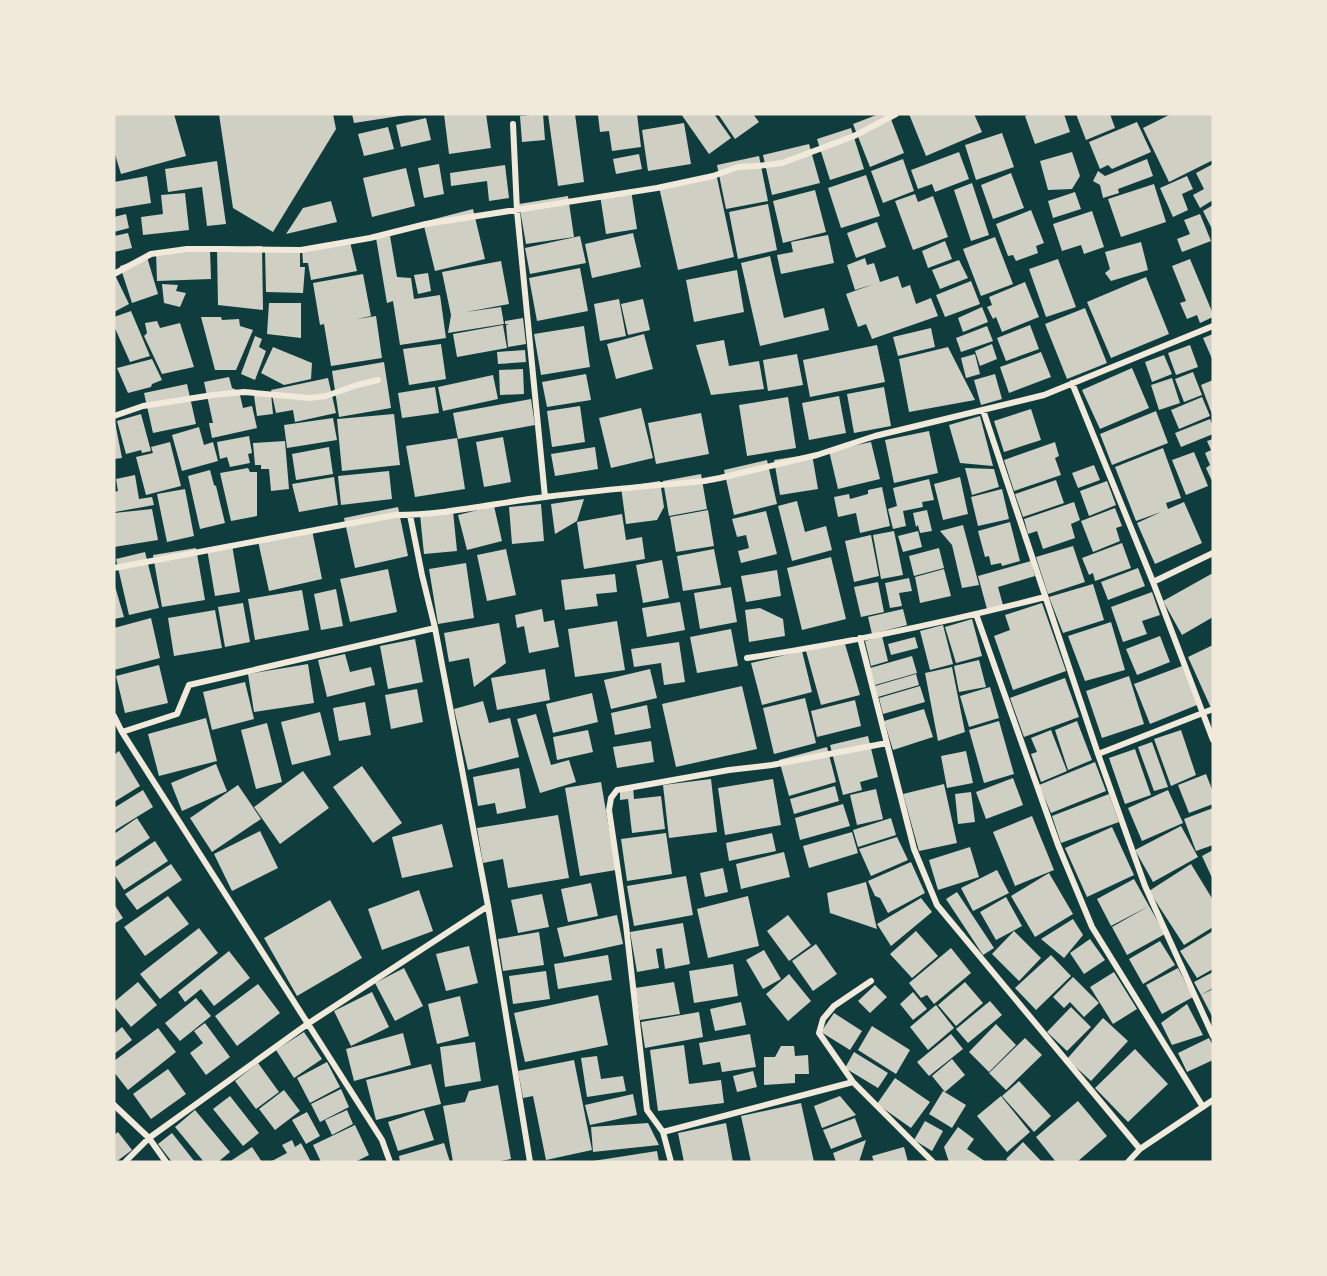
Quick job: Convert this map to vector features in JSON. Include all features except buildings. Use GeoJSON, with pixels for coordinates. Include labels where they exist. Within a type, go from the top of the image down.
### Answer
{"type":"FeatureCollection","features":[{"type":"Feature","properties":{"kind":"street"},"geometry":{"type":"LineString","coordinates":[[114,274],[151,254],[196,249],[301,250],[370,238],[426,224],[657,188],[713,176],[738,167],[782,163],[854,135],[896,114]]}},
{"type":"Feature","properties":{"kind":"street"},"geometry":{"type":"LineString","coordinates":[[513,124],[517,211],[545,497]]}},
{"type":"Feature","properties":{"kind":"street"},"geometry":{"type":"LineString","coordinates":[[114,568],[395,515],[720,478],[817,455],[876,436],[1044,395],[1213,326]]}},
{"type":"Feature","properties":{"kind":"street"},"geometry":{"type":"LineString","coordinates":[[114,416],[143,406],[244,392],[310,398],[326,396],[378,380]]}},
{"type":"Feature","properties":{"kind":"street"},"geometry":{"type":"LineString","coordinates":[[1072,384],[1153,582],[1213,740]]}},
{"type":"Feature","properties":{"kind":"street"},"geometry":{"type":"LineString","coordinates":[[983,410],[1098,754],[1145,886],[1213,1036]]}},
{"type":"Feature","properties":{"kind":"street"},"geometry":{"type":"LineString","coordinates":[[410,515],[435,628],[488,906],[530,1162]]}},
{"type":"Feature","properties":{"kind":"street"},"geometry":{"type":"LineString","coordinates":[[1153,582],[1213,553]]}},
{"type":"Feature","properties":{"kind":"street"},"geometry":{"type":"LineString","coordinates":[[747,658],[808,649],[976,615],[1045,597]]}},
{"type":"Feature","properties":{"kind":"street"},"geometry":{"type":"LineString","coordinates":[[976,615],[1058,845],[1092,927],[1203,1107]]}},
{"type":"Feature","properties":{"kind":"street"},"geometry":{"type":"LineString","coordinates":[[122,732],[177,714],[189,685],[435,628]]}},
{"type":"Feature","properties":{"kind":"street"},"geometry":{"type":"LineString","coordinates":[[860,638],[914,849],[937,905],[1140,1149]]}},
{"type":"Feature","properties":{"kind":"street"},"geometry":{"type":"LineString","coordinates":[[1098,754],[1213,709]]}},
{"type":"Feature","properties":{"kind":"street"},"geometry":{"type":"LineString","coordinates":[[114,716],[382,1140],[390,1162]]}},
{"type":"Feature","properties":{"kind":"street"},"geometry":{"type":"LineString","coordinates":[[671,1162],[663,1132],[647,1110],[626,925],[609,810],[611,798],[617,790],[729,770],[772,765],[887,743]]}},
{"type":"Feature","properties":{"kind":"street"},"geometry":{"type":"LineString","coordinates":[[124,1162],[149,1138],[309,1023],[488,906]]}},
{"type":"Feature","properties":{"kind":"street"},"geometry":{"type":"LineString","coordinates":[[871,981],[834,1006],[823,1019],[819,1033],[853,1082],[933,1162]]}},
{"type":"Feature","properties":{"kind":"street"},"geometry":{"type":"LineString","coordinates":[[663,1132],[853,1082]]}},
{"type":"Feature","properties":{"kind":"street"},"geometry":{"type":"LineString","coordinates":[[1128,1162],[1140,1149],[1213,1100]]}},
{"type":"Feature","properties":{"kind":"street"},"geometry":{"type":"LineString","coordinates":[[114,1105],[149,1138],[166,1162]]}}]}
